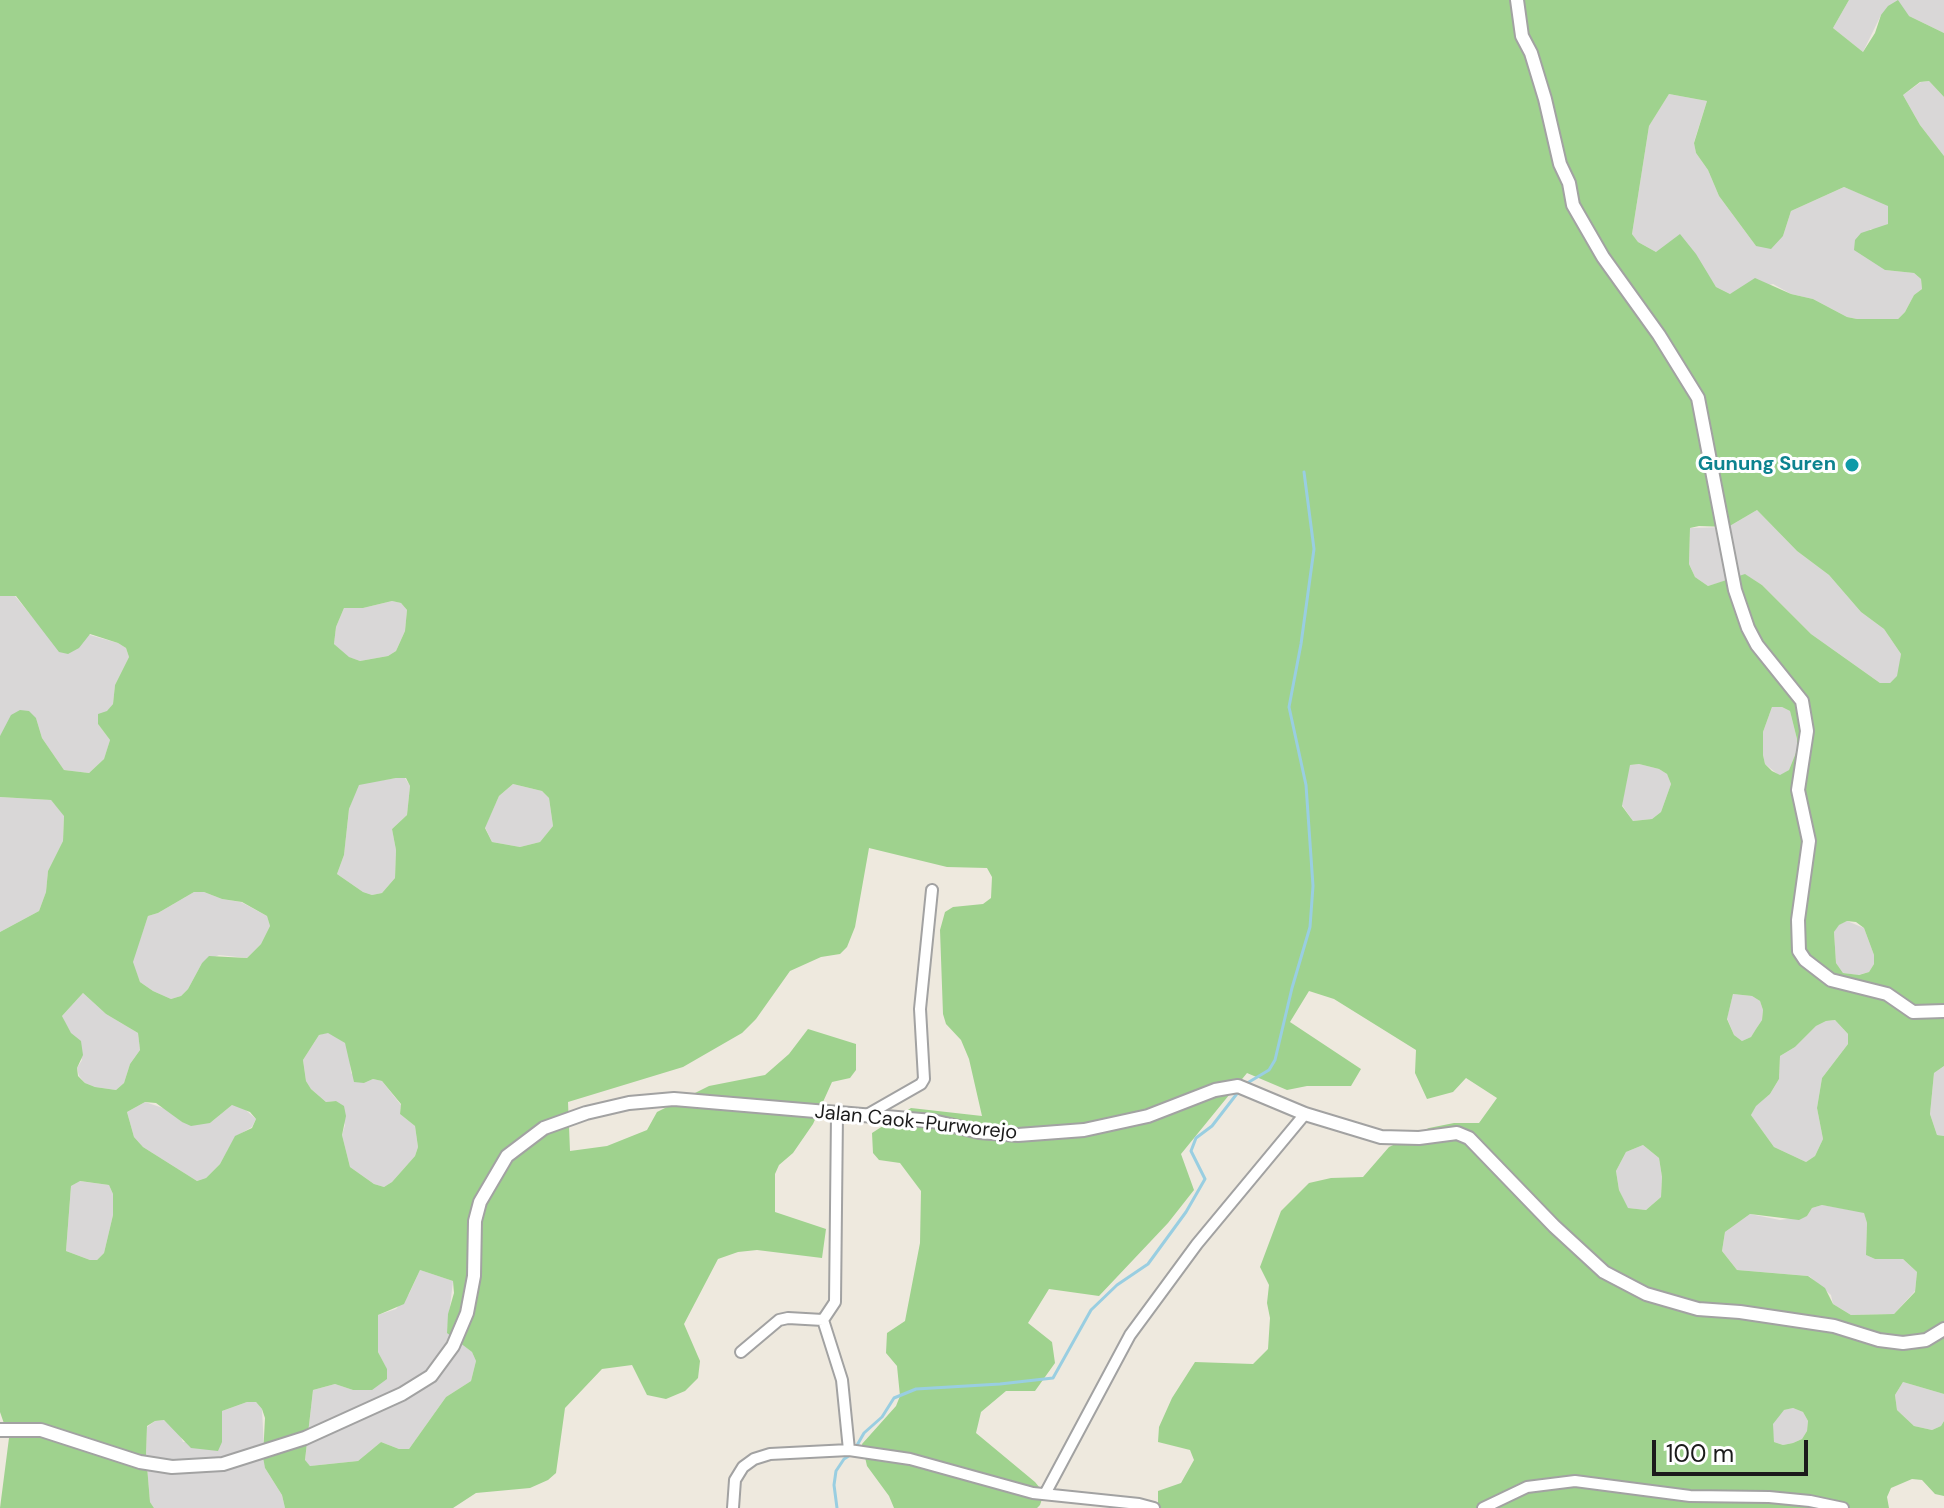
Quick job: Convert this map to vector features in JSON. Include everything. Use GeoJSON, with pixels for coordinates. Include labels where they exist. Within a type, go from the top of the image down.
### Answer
{"type":"FeatureCollection","features":[{"type":"Feature","properties":{"kind":"street"},"geometry":{"type":"LineString","coordinates":[[1517,0],[1522,36],[1531,53],[1545,99],[1573,205],[1603,257],[1659,335],[1698,398],[1735,590],[1748,628],[1757,645],[1802,701],[1807,731],[1798,790],[1809,841],[1798,920],[1799,951],[1805,960],[1831,980],[1887,994],[1913,1012],[1944,1011]]}},
{"type":"Feature","properties":{"kind":"street"},"geometry":{"type":"LineString","coordinates":[[865,1116],[921,1084],[924,1079],[920,1009],[932,890]]}},
{"type":"Feature","properties":{"kind":"street","name":"Jalan Caok-Purworejo"},"geometry":{"type":"LineString","coordinates":[[0,1430],[41,1430],[124,1458],[172,1467],[223,1464],[305,1438],[402,1394],[431,1376],[453,1346],[467,1313],[474,1276],[475,1221],[480,1202],[507,1156],[544,1128],[586,1113],[629,1103],[674,1099],[933,1121],[979,1132],[1018,1135],[1084,1130],[1148,1116],[1215,1090],[1238,1086],[1305,1114],[1381,1137],[1419,1138],[1457,1133],[1469,1138],[1554,1226],[1604,1272],[1646,1294],[1698,1309],[1834,1326],[1879,1340],[1903,1343],[1926,1340],[1944,1329]]}},
{"type":"Feature","properties":{"kind":"street"},"geometry":{"type":"LineString","coordinates":[[823,1320],[835,1302],[837,1114]]}},
{"type":"Feature","properties":{"kind":"street"},"geometry":{"type":"LineString","coordinates":[[1045,1494],[1130,1335],[1197,1244],[1305,1114]]}},
{"type":"Feature","properties":{"kind":"street"},"geometry":{"type":"LineString","coordinates":[[741,1352],[779,1320],[823,1320]]}},
{"type":"Feature","properties":{"kind":"street"},"geometry":{"type":"LineString","coordinates":[[823,1320],[842,1380],[854,1451]]}},
{"type":"Feature","properties":{"kind":"street"},"geometry":{"type":"LineString","coordinates":[[733,1508],[735,1480],[743,1467],[754,1459],[770,1454],[854,1451],[910,1459],[976,1479],[1045,1494],[1154,1508]]}},
{"type":"Feature","properties":{"kind":"street"},"geometry":{"type":"LineString","coordinates":[[1483,1508],[1527,1487],[1575,1481],[1690,1496],[1769,1497],[1843,1508]]}},
{"type":"Feature","properties":{"kind":"shaded area"},"geometry":{"type":"Polygon","coordinates":[[[1849,0],[1944,0],[1944,33],[1909,16],[1881,15],[1863,52],[1833,28],[1849,0]]]}},
{"type":"Feature","properties":{"kind":"shaded area"},"geometry":{"type":"Polygon","coordinates":[[[1929,81],[1944,97],[1944,156],[1920,125],[1903,95],[1921,82],[1929,81]]]}},
{"type":"Feature","properties":{"kind":"shaded area"},"geometry":{"type":"Polygon","coordinates":[[[1669,94],[1707,101],[1694,142],[1696,153],[1708,170],[1719,196],[1756,246],[1783,236],[1791,211],[1844,187],[1888,205],[1888,224],[1879,229],[1870,229],[1885,270],[1914,273],[1921,279],[1922,289],[1914,295],[1905,312],[1898,319],[1847,317],[1813,299],[1791,294],[1773,284],[1730,294],[1716,287],[1705,271],[1638,242],[1632,234],[1649,126],[1669,94]]]}},
{"type":"Feature","properties":{"kind":"shaded area"},"geometry":{"type":"Polygon","coordinates":[[[1757,510],[1797,551],[1829,575],[1861,612],[1884,629],[1901,654],[1898,676],[1890,683],[1880,683],[1811,634],[1762,585],[1746,575],[1708,586],[1695,577],[1689,564],[1690,528],[1728,527],[1757,510]]]}},
{"type":"Feature","properties":{"kind":"shaded area"},"geometry":{"type":"Polygon","coordinates":[[[0,596],[15,596],[34,619],[126,648],[129,657],[115,685],[113,704],[98,724],[110,740],[104,759],[89,773],[64,770],[42,738],[36,718],[0,736],[0,596]]]}},
{"type":"Feature","properties":{"kind":"shaded area"},"geometry":{"type":"Polygon","coordinates":[[[392,601],[401,603],[407,610],[405,631],[396,651],[388,656],[360,661],[348,657],[334,644],[336,627],[344,608],[363,608],[392,601]]]}},
{"type":"Feature","properties":{"kind":"shaded area"},"geometry":{"type":"Polygon","coordinates":[[[1772,707],[1790,711],[1797,739],[1797,750],[1789,770],[1780,776],[1765,764],[1763,755],[1763,732],[1772,707]]]}},
{"type":"Feature","properties":{"kind":"shaded area"},"geometry":{"type":"Polygon","coordinates":[[[1639,764],[1667,774],[1671,784],[1661,812],[1652,819],[1633,821],[1622,805],[1629,765],[1639,764]]]}},
{"type":"Feature","properties":{"kind":"shaded area"},"geometry":{"type":"Polygon","coordinates":[[[405,778],[410,786],[407,815],[392,829],[396,850],[395,878],[382,893],[372,895],[337,874],[344,855],[349,809],[358,784],[405,778]]]}},
{"type":"Feature","properties":{"kind":"shaded area"},"geometry":{"type":"Polygon","coordinates":[[[513,784],[542,791],[549,798],[553,826],[540,842],[520,847],[492,842],[485,827],[499,796],[513,784]]]}},
{"type":"Feature","properties":{"kind":"shaded area"},"geometry":{"type":"Polygon","coordinates":[[[0,797],[51,800],[64,815],[63,841],[48,871],[46,892],[39,911],[0,932],[0,797]]]}},
{"type":"Feature","properties":{"kind":"shaded area"},"geometry":{"type":"Polygon","coordinates":[[[194,892],[241,902],[267,916],[270,926],[261,944],[247,958],[219,955],[202,963],[188,989],[181,996],[171,999],[140,982],[132,962],[148,916],[194,892]]]}},
{"type":"Feature","properties":{"kind":"shaded area"},"geometry":{"type":"Polygon","coordinates":[[[1847,921],[1864,928],[1874,955],[1874,964],[1869,972],[1858,975],[1843,973],[1836,963],[1834,932],[1838,925],[1847,921]]]}},
{"type":"Feature","properties":{"kind":"shaded area"},"geometry":{"type":"Polygon","coordinates":[[[83,993],[106,1014],[138,1033],[140,1050],[130,1064],[124,1083],[116,1090],[95,1087],[79,1076],[77,1068],[82,1060],[62,1016],[83,993]]]}},
{"type":"Feature","properties":{"kind":"shaded area"},"geometry":{"type":"Polygon","coordinates":[[[1733,994],[1752,996],[1760,1001],[1763,1010],[1762,1020],[1751,1037],[1742,1041],[1734,1035],[1727,1018],[1733,994]]]}},
{"type":"Feature","properties":{"kind":"shaded area"},"geometry":{"type":"Polygon","coordinates":[[[1835,1020],[1848,1034],[1848,1044],[1822,1078],[1817,1108],[1823,1139],[1815,1156],[1806,1162],[1774,1147],[1751,1115],[1779,1079],[1780,1056],[1795,1047],[1816,1026],[1835,1020]]]}},
{"type":"Feature","properties":{"kind":"shaded area"},"geometry":{"type":"Polygon","coordinates":[[[328,1032],[345,1043],[351,1073],[364,1083],[373,1079],[382,1081],[401,1105],[400,1114],[415,1126],[418,1147],[415,1156],[384,1187],[374,1184],[350,1167],[342,1135],[345,1125],[336,1101],[326,1102],[306,1081],[303,1060],[319,1035],[328,1032]]]}},
{"type":"Feature","properties":{"kind":"shaded area"},"geometry":{"type":"Polygon","coordinates":[[[1944,1066],[1944,1136],[1937,1135],[1930,1114],[1934,1073],[1944,1066]]]}},
{"type":"Feature","properties":{"kind":"shaded area"},"geometry":{"type":"Polygon","coordinates":[[[145,1102],[166,1109],[182,1122],[210,1123],[232,1105],[241,1106],[256,1119],[252,1127],[235,1137],[220,1164],[206,1178],[197,1181],[143,1147],[134,1137],[127,1112],[145,1102]]]}},
{"type":"Feature","properties":{"kind":"shaded area"},"geometry":{"type":"Polygon","coordinates":[[[1643,1145],[1659,1158],[1662,1177],[1661,1197],[1646,1210],[1627,1208],[1619,1190],[1616,1171],[1626,1152],[1643,1145]]]}},
{"type":"Feature","properties":{"kind":"shaded area"},"geometry":{"type":"Polygon","coordinates":[[[79,1181],[109,1185],[113,1194],[113,1215],[104,1253],[97,1260],[66,1251],[71,1186],[79,1181]]]}},
{"type":"Feature","properties":{"kind":"shaded area"},"geometry":{"type":"Polygon","coordinates":[[[1822,1205],[1864,1212],[1867,1223],[1866,1255],[1875,1259],[1903,1259],[1917,1272],[1915,1291],[1894,1314],[1851,1315],[1833,1304],[1831,1295],[1809,1276],[1737,1270],[1722,1251],[1725,1232],[1750,1214],[1780,1220],[1807,1216],[1812,1208],[1822,1205]]]}},
{"type":"Feature","properties":{"kind":"shaded area"},"geometry":{"type":"Polygon","coordinates":[[[420,1270],[453,1281],[447,1332],[472,1352],[476,1361],[471,1381],[446,1397],[409,1449],[399,1449],[381,1442],[358,1461],[310,1466],[305,1461],[313,1390],[335,1384],[353,1390],[387,1370],[378,1352],[378,1315],[396,1309],[409,1294],[420,1270]]]}},
{"type":"Feature","properties":{"kind":"shaded area"},"geometry":{"type":"Polygon","coordinates":[[[1903,1382],[1944,1394],[1944,1421],[1941,1426],[1932,1430],[1914,1426],[1897,1410],[1895,1395],[1903,1382]]]}},
{"type":"Feature","properties":{"kind":"shaded area"},"geometry":{"type":"Polygon","coordinates":[[[256,1402],[262,1409],[265,1468],[282,1495],[285,1508],[154,1508],[150,1502],[147,1427],[155,1421],[164,1420],[179,1433],[183,1442],[222,1442],[222,1411],[256,1402]]]}},
{"type":"Feature","properties":{"kind":"shaded area"},"geometry":{"type":"Polygon","coordinates":[[[1793,1408],[1803,1412],[1808,1421],[1807,1431],[1802,1439],[1793,1443],[1783,1445],[1774,1442],[1772,1424],[1783,1410],[1793,1408]]]}},
{"type":"Feature","properties":{"kind":"green space"},"geometry":{"type":"Polygon","coordinates":[[[0,0],[1849,0],[1833,28],[1863,52],[1875,33],[1881,15],[1898,0],[1909,16],[1944,33],[1944,97],[1929,81],[1920,82],[1903,95],[1920,125],[1944,156],[1944,1066],[1934,1073],[1930,1114],[1937,1135],[1944,1136],[1944,1394],[1903,1382],[1895,1395],[1897,1410],[1914,1426],[1932,1430],[1944,1421],[1944,1496],[1935,1494],[1922,1480],[1912,1479],[1891,1488],[1887,1497],[1889,1508],[1158,1508],[1158,1491],[1181,1483],[1194,1460],[1190,1450],[1158,1442],[1159,1427],[1172,1398],[1195,1362],[1253,1364],[1268,1349],[1269,1285],[1260,1267],[1281,1211],[1309,1183],[1331,1178],[1363,1177],[1389,1147],[1429,1128],[1454,1123],[1479,1123],[1497,1098],[1466,1078],[1453,1092],[1427,1099],[1415,1073],[1416,1050],[1334,999],[1309,991],[1290,1022],[1361,1069],[1351,1086],[1307,1086],[1287,1090],[1247,1073],[1181,1154],[1194,1190],[1168,1223],[1099,1296],[1049,1289],[1028,1323],[1052,1342],[1055,1363],[1035,1391],[1006,1391],[981,1412],[976,1433],[1035,1482],[1044,1493],[1040,1505],[1037,1508],[894,1508],[867,1466],[862,1444],[896,1406],[900,1396],[897,1366],[886,1353],[887,1333],[905,1321],[920,1243],[921,1191],[900,1163],[879,1160],[873,1153],[872,1133],[911,1108],[982,1116],[969,1059],[961,1040],[946,1024],[943,1014],[940,930],[945,912],[953,907],[983,904],[991,898],[992,877],[987,868],[947,867],[869,848],[855,927],[847,947],[840,954],[821,957],[790,971],[756,1019],[742,1033],[683,1067],[568,1102],[570,1151],[607,1146],[647,1130],[657,1112],[709,1086],[765,1075],[789,1054],[808,1029],[856,1044],[856,1070],[850,1078],[832,1082],[813,1124],[775,1174],[775,1212],[826,1229],[822,1258],[757,1250],[718,1259],[684,1324],[700,1361],[698,1378],[685,1391],[666,1399],[647,1395],[632,1365],[602,1369],[565,1408],[556,1473],[530,1488],[476,1493],[453,1508],[285,1508],[282,1495],[265,1468],[265,1418],[262,1409],[256,1402],[247,1402],[222,1411],[222,1442],[218,1451],[191,1448],[164,1420],[147,1426],[150,1502],[154,1508],[0,1508],[9,1438],[0,1412],[0,932],[39,911],[46,892],[48,871],[63,841],[64,816],[51,800],[0,797],[0,736],[11,715],[20,710],[29,711],[36,718],[42,738],[64,770],[89,773],[104,759],[110,740],[98,724],[98,714],[107,711],[113,704],[115,685],[129,657],[126,648],[118,643],[90,634],[79,648],[68,654],[59,652],[16,596],[0,596],[0,0]],[[1669,94],[1649,126],[1632,234],[1638,242],[1656,252],[1680,234],[1716,287],[1730,294],[1755,278],[1857,319],[1898,319],[1914,295],[1922,289],[1921,279],[1914,273],[1885,270],[1854,250],[1855,240],[1861,233],[1888,224],[1888,206],[1844,187],[1791,211],[1783,236],[1771,249],[1756,246],[1719,196],[1708,170],[1696,153],[1694,143],[1707,101],[1669,94]],[[1757,510],[1728,527],[1690,528],[1689,564],[1695,577],[1708,586],[1745,574],[1762,585],[1811,634],[1880,683],[1890,683],[1897,676],[1901,654],[1884,629],[1861,612],[1829,575],[1797,551],[1757,510]],[[392,601],[363,608],[344,608],[336,627],[334,644],[349,657],[360,661],[388,656],[396,651],[405,631],[407,610],[401,603],[392,601]],[[1772,707],[1763,732],[1765,764],[1780,775],[1789,770],[1797,750],[1790,711],[1782,707],[1772,707]],[[1639,764],[1630,765],[1622,806],[1633,821],[1652,819],[1661,812],[1671,784],[1667,774],[1639,764]],[[406,778],[359,785],[349,809],[344,855],[337,874],[363,892],[372,895],[382,893],[395,878],[396,850],[392,829],[407,815],[410,786],[406,778]],[[513,784],[499,796],[485,828],[492,842],[520,847],[540,842],[553,826],[549,798],[542,791],[513,784]],[[194,892],[148,916],[133,962],[140,982],[171,999],[181,996],[209,956],[247,958],[261,944],[270,926],[267,916],[242,902],[194,892]],[[1847,921],[1834,932],[1836,963],[1843,973],[1859,975],[1869,972],[1874,964],[1874,955],[1864,928],[1856,922],[1847,921]],[[83,993],[62,1016],[71,1033],[81,1041],[83,1055],[77,1068],[78,1076],[95,1087],[116,1090],[124,1083],[130,1064],[140,1050],[138,1033],[106,1014],[83,993]],[[1733,994],[1727,1019],[1734,1035],[1742,1041],[1751,1037],[1762,1020],[1763,1010],[1760,1001],[1752,996],[1733,994]],[[1835,1020],[1826,1021],[1816,1026],[1795,1047],[1780,1056],[1779,1079],[1751,1115],[1774,1147],[1806,1162],[1815,1156],[1823,1139],[1817,1108],[1822,1078],[1848,1044],[1848,1034],[1835,1020]],[[328,1033],[319,1035],[303,1060],[306,1081],[326,1102],[336,1101],[344,1106],[346,1116],[342,1135],[350,1167],[374,1184],[384,1187],[392,1182],[415,1156],[418,1147],[415,1126],[400,1114],[401,1104],[382,1081],[354,1082],[345,1043],[328,1033]],[[145,1102],[127,1112],[134,1137],[143,1147],[197,1181],[206,1178],[220,1164],[235,1136],[252,1128],[256,1119],[250,1112],[232,1105],[210,1123],[191,1126],[156,1103],[145,1102]],[[1643,1145],[1626,1152],[1616,1171],[1619,1190],[1628,1208],[1646,1210],[1661,1197],[1659,1158],[1643,1145]],[[80,1181],[71,1186],[66,1251],[97,1260],[104,1253],[113,1215],[113,1194],[109,1185],[80,1181]],[[1822,1205],[1812,1208],[1807,1216],[1799,1220],[1750,1214],[1725,1232],[1722,1251],[1737,1270],[1808,1276],[1825,1288],[1833,1304],[1851,1315],[1894,1314],[1915,1292],[1917,1272],[1903,1259],[1875,1259],[1866,1255],[1867,1223],[1864,1213],[1822,1205]],[[420,1270],[404,1304],[378,1315],[378,1352],[387,1369],[387,1379],[372,1390],[353,1390],[335,1384],[313,1390],[305,1460],[310,1466],[358,1461],[381,1442],[399,1449],[409,1449],[446,1397],[471,1381],[476,1361],[472,1352],[447,1333],[453,1281],[420,1270]],[[1793,1408],[1784,1410],[1773,1424],[1774,1442],[1783,1445],[1802,1439],[1807,1431],[1808,1421],[1803,1412],[1793,1408]]]}},
{"type":"Feature","properties":{"kind":"waterway"},"geometry":{"type":"LineString","coordinates":[[1244,1085],[1269,1070],[1275,1060],[1310,927],[1313,886],[1306,785],[1289,707],[1314,549],[1304,472]]}},
{"type":"Feature","properties":{"kind":"waterway"},"geometry":{"type":"LineString","coordinates":[[856,1447],[894,1398],[916,1389],[1053,1378],[1091,1310],[1117,1285],[1148,1264],[1186,1212],[1205,1179],[1191,1151],[1196,1138],[1212,1126],[1239,1091]]}},
{"type":"Feature","properties":{"kind":"waterway"},"geometry":{"type":"LineString","coordinates":[[837,1508],[836,1471],[852,1454]]}},
{"type":"Feature","properties":{"kind":"place","name":"Gunung Suren"},"geometry":{"type":"Point","coordinates":[1852,465]}}]}
